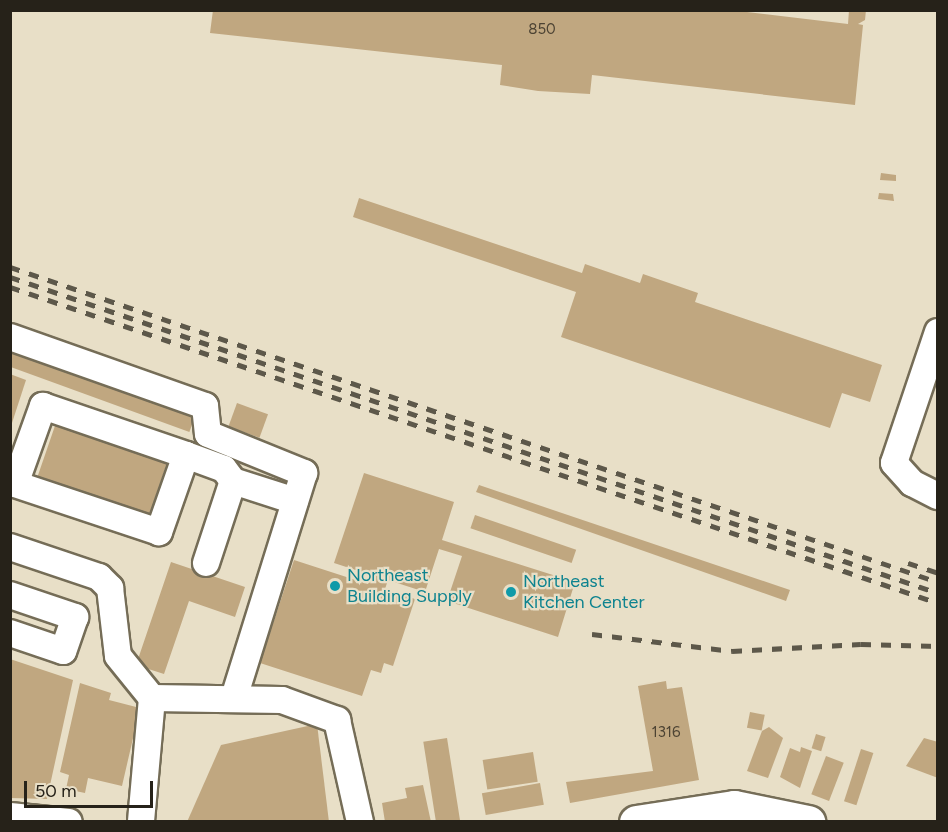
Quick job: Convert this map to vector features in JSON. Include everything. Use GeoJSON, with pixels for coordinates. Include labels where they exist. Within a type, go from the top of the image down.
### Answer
{"type":"FeatureCollection","features":[{"type":"Feature","properties":{"kind":"main road"},"geometry":{"type":"LineString","coordinates":[[636,822],[734,807],[791,819]]}},
{"type":"Feature","properties":{"kind":"street"},"geometry":{"type":"LineString","coordinates":[[938,332],[894,463],[912,483],[938,496]]}},
{"type":"Feature","properties":{"kind":"street"},"geometry":{"type":"LineString","coordinates":[[10,337],[205,406],[208,434],[304,473],[234,698]]}},
{"type":"Feature","properties":{"kind":"street"},"geometry":{"type":"LineString","coordinates":[[186,455],[159,532],[15,484],[44,406],[186,455],[224,469],[234,481],[295,501]]}},
{"type":"Feature","properties":{"kind":"street"},"geometry":{"type":"LineString","coordinates":[[207,563],[234,481]]}},
{"type":"Feature","properties":{"kind":"street"},"geometry":{"type":"LineString","coordinates":[[10,547],[99,577],[110,588],[118,656],[152,698],[141,822]]}},
{"type":"Feature","properties":{"kind":"street"},"geometry":{"type":"LineString","coordinates":[[10,595],[75,617],[63,651],[10,633]]}},
{"type":"Feature","properties":{"kind":"street"},"geometry":{"type":"LineString","coordinates":[[152,698],[282,700],[337,720],[360,822]]}},
{"type":"Feature","properties":{"kind":"street"},"geometry":{"type":"LineString","coordinates":[[10,816],[69,822]]}},
{"type":"Feature","properties":{"kind":"building"},"geometry":{"type":"Polygon","coordinates":[[[213,10],[730,10],[848,24],[849,10],[866,10],[865,20],[858,24],[863,25],[855,105],[592,75],[590,94],[538,91],[500,85],[502,65],[210,33],[213,10]]]}},
{"type":"Feature","properties":{"kind":"building"},"geometry":{"type":"Polygon","coordinates":[[[881,173],[896,175],[896,181],[880,180],[881,173]]]}},
{"type":"Feature","properties":{"kind":"building"},"geometry":{"type":"Polygon","coordinates":[[[879,193],[893,194],[894,201],[878,199],[879,193]]]}},
{"type":"Feature","properties":{"kind":"building"},"geometry":{"type":"Polygon","coordinates":[[[359,198],[582,273],[585,264],[640,283],[643,274],[698,293],[695,302],[882,365],[870,402],[842,393],[830,428],[561,337],[576,292],[353,217],[359,198]]]}},
{"type":"Feature","properties":{"kind":"building"},"geometry":{"type":"Polygon","coordinates":[[[11,349],[195,416],[189,432],[10,367],[11,349]]]}},
{"type":"Feature","properties":{"kind":"building"},"geometry":{"type":"Polygon","coordinates":[[[10,374],[26,380],[11,426],[10,425],[10,374]]]}},
{"type":"Feature","properties":{"kind":"building"},"geometry":{"type":"Polygon","coordinates":[[[237,403],[268,414],[259,438],[228,426],[237,403]]]}},
{"type":"Feature","properties":{"kind":"building"},"geometry":{"type":"Polygon","coordinates":[[[57,420],[169,458],[147,520],[36,481],[57,420]]]}},
{"type":"Feature","properties":{"kind":"building","name":"Northeast Building Supply"},"geometry":{"type":"Polygon","coordinates":[[[364,473],[454,502],[442,540],[575,582],[558,637],[447,601],[462,556],[439,549],[425,592],[388,580],[385,589],[415,599],[393,666],[384,663],[381,673],[371,670],[362,696],[260,663],[294,560],[368,584],[371,575],[334,563],[364,473]]]}},
{"type":"Feature","properties":{"kind":"building"},"geometry":{"type":"Polygon","coordinates":[[[479,485],[790,590],[786,601],[476,492],[479,485]]]}},
{"type":"Feature","properties":{"kind":"building"},"geometry":{"type":"Polygon","coordinates":[[[475,515],[576,550],[572,563],[470,528],[475,515]]]}},
{"type":"Feature","properties":{"kind":"building"},"geometry":{"type":"Polygon","coordinates":[[[171,562],[245,587],[235,617],[189,601],[164,674],[136,665],[171,562]]]}},
{"type":"Feature","properties":{"kind":"building"},"geometry":{"type":"Polygon","coordinates":[[[10,659],[73,680],[47,799],[10,798],[10,659]]]}},
{"type":"Feature","properties":{"kind":"building"},"geometry":{"type":"Polygon","coordinates":[[[666,681],[667,689],[682,687],[699,780],[570,803],[566,782],[653,771],[638,686],[666,681]]]}},
{"type":"Feature","properties":{"kind":"building"},"geometry":{"type":"Polygon","coordinates":[[[80,683],[111,693],[109,700],[140,708],[122,786],[88,778],[85,793],[66,789],[69,775],[60,772],[80,683]]]}},
{"type":"Feature","properties":{"kind":"building"},"geometry":{"type":"Polygon","coordinates":[[[750,712],[765,715],[762,731],[747,728],[750,712]]]}},
{"type":"Feature","properties":{"kind":"building"},"geometry":{"type":"Polygon","coordinates":[[[317,724],[329,822],[187,822],[221,745],[317,724]]]}},
{"type":"Feature","properties":{"kind":"building"},"geometry":{"type":"Polygon","coordinates":[[[769,727],[783,738],[768,778],[747,771],[762,731],[769,727]]]}},
{"type":"Feature","properties":{"kind":"building"},"geometry":{"type":"Polygon","coordinates":[[[816,734],[826,737],[821,751],[812,748],[816,734]]]}},
{"type":"Feature","properties":{"kind":"building"},"geometry":{"type":"Polygon","coordinates":[[[447,738],[460,822],[436,822],[423,742],[447,738]]]}},
{"type":"Feature","properties":{"kind":"building"},"geometry":{"type":"Polygon","coordinates":[[[924,738],[938,742],[938,778],[906,766],[924,738]]]}},
{"type":"Feature","properties":{"kind":"building"},"geometry":{"type":"Polygon","coordinates":[[[801,747],[812,751],[800,788],[780,777],[790,748],[800,752],[801,747]]]}},
{"type":"Feature","properties":{"kind":"building"},"geometry":{"type":"Polygon","coordinates":[[[861,749],[873,753],[856,805],[844,801],[861,749]]]}},
{"type":"Feature","properties":{"kind":"building"},"geometry":{"type":"Polygon","coordinates":[[[533,752],[538,782],[487,790],[483,760],[533,752]]]}},
{"type":"Feature","properties":{"kind":"building"},"geometry":{"type":"Polygon","coordinates":[[[826,756],[844,763],[829,801],[811,794],[826,756]]]}},
{"type":"Feature","properties":{"kind":"building"},"geometry":{"type":"Polygon","coordinates":[[[540,783],[544,805],[486,815],[482,793],[540,783]]]}},
{"type":"Feature","properties":{"kind":"building"},"geometry":{"type":"Polygon","coordinates":[[[423,785],[431,822],[385,822],[382,803],[407,798],[405,788],[423,785]]]}},
{"type":"Feature","properties":{"kind":"railway"},"geometry":{"type":"LineString","coordinates":[[10,267],[938,582]]}},
{"type":"Feature","properties":{"kind":"railway"},"geometry":{"type":"LineString","coordinates":[[10,277],[938,593]]}},
{"type":"Feature","properties":{"kind":"railway"},"geometry":{"type":"LineString","coordinates":[[10,287],[938,603]]}},
{"type":"Feature","properties":{"kind":"railway"},"geometry":{"type":"LineString","coordinates":[[908,563],[938,573]]}},
{"type":"Feature","properties":{"kind":"railway"},"geometry":{"type":"LineString","coordinates":[[592,634],[732,651],[861,644],[938,646]]}},
{"type":"Feature","properties":{"kind":"place","name":"Northeast Building Supply"},"geometry":{"type":"Point","coordinates":[335,586]}},
{"type":"Feature","properties":{"kind":"place","name":"Northeast Kitchen Center"},"geometry":{"type":"Point","coordinates":[511,592]}}]}
